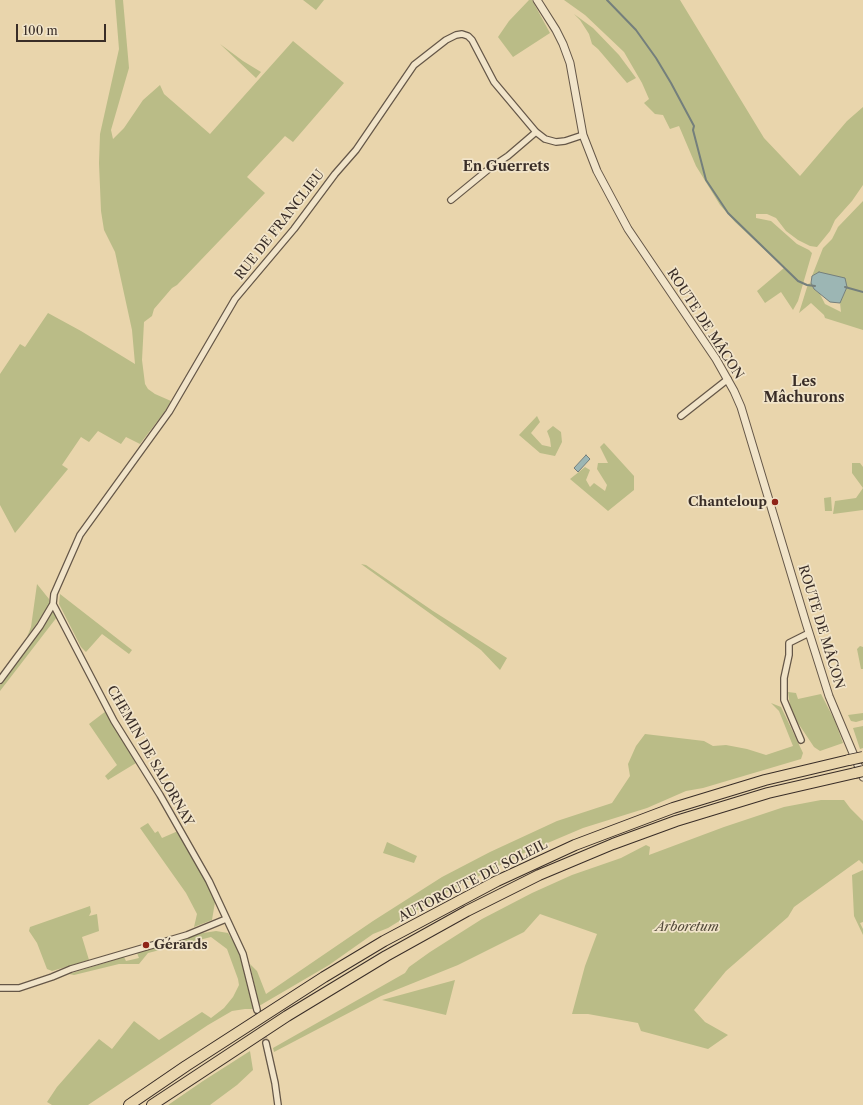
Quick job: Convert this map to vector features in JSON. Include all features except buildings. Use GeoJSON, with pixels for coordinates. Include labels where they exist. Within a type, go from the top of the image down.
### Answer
{"type":"FeatureCollection","features":[{"type":"Feature","properties":{"kind":"highway","name":"AUTOROUTE DU SOLEIL"},"geometry":{"type":"LineString","coordinates":[[130,1105],[186,1066],[324,977],[391,938],[497,881],[575,845],[673,808],[801,770],[858,767]]}},
{"type":"Feature","properties":{"kind":"highway","name":"AUTOROUTE DU SOLEIL"},"geometry":{"type":"LineString","coordinates":[[152,1105],[286,1016],[379,960],[467,911],[539,875],[607,846],[676,821],[858,767]]}},
{"type":"Feature","properties":{"kind":"street","name":"ROUTE DE MÂCON"},"geometry":{"type":"LineString","coordinates":[[537,0],[556,30],[570,63],[583,135],[596,171],[628,229],[728,379],[741,407],[829,696],[858,767]]}},
{"type":"Feature","properties":{"kind":"street","name":"RUE DE FRANCLIEU"},"geometry":{"type":"LineString","coordinates":[[53,604],[54,594],[80,536],[169,412],[235,299],[294,229],[335,174],[356,150],[414,65],[446,40],[456,35],[462,34],[468,36],[472,40],[494,82],[536,132],[545,139],[556,142],[565,141],[583,135]]}},
{"type":"Feature","properties":{"kind":"street"},"geometry":{"type":"LineString","coordinates":[[451,200],[490,168],[508,156],[536,132]]}},
{"type":"Feature","properties":{"kind":"street"},"geometry":{"type":"LineString","coordinates":[[681,416],[728,379]]}},
{"type":"Feature","properties":{"kind":"street"},"geometry":{"type":"LineString","coordinates":[[0,680],[40,626],[53,604]]}},
{"type":"Feature","properties":{"kind":"street","name":"CHEMIN DE SALORNAY"},"geometry":{"type":"LineString","coordinates":[[53,604],[114,721],[163,800],[205,874],[243,954],[257,1010]]}},
{"type":"Feature","properties":{"kind":"street"},"geometry":{"type":"LineString","coordinates":[[801,740],[784,700],[784,678],[789,655],[789,643],[809,633]]}},
{"type":"Feature","properties":{"kind":"street"},"geometry":{"type":"LineString","coordinates":[[0,988],[19,988],[71,969],[187,934],[226,919]]}},
{"type":"Feature","properties":{"kind":"street"},"geometry":{"type":"LineString","coordinates":[[266,1042],[278,1105]]}},
{"type":"Feature","properties":{"kind":"green space"},"geometry":{"type":"Polygon","coordinates":[[[115,0],[123,0],[129,68],[111,130],[113,139],[124,128],[143,100],[160,85],[164,94],[210,134],[293,41],[344,83],[293,142],[285,136],[247,177],[265,193],[177,285],[172,288],[154,309],[152,316],[144,322],[142,360],[145,384],[148,389],[155,394],[171,401],[165,411],[140,444],[126,437],[121,444],[98,431],[89,442],[81,437],[62,465],[68,469],[15,533],[0,505],[0,374],[20,344],[25,347],[48,313],[135,364],[132,330],[115,252],[104,230],[101,211],[99,163],[100,134],[119,49],[115,0]]]}},
{"type":"Feature","properties":{"kind":"green space"},"geometry":{"type":"Polygon","coordinates":[[[303,0],[324,0],[316,10],[303,0]]]}},
{"type":"Feature","properties":{"kind":"green space"},"geometry":{"type":"Polygon","coordinates":[[[529,0],[532,0],[550,33],[513,57],[498,37],[509,21],[529,0]]]}},
{"type":"Feature","properties":{"kind":"green space"},"geometry":{"type":"Polygon","coordinates":[[[564,0],[680,0],[764,138],[800,176],[847,121],[863,107],[863,185],[852,201],[835,220],[830,231],[817,247],[810,246],[798,240],[786,231],[776,218],[767,214],[756,214],[756,218],[771,221],[797,244],[812,253],[798,301],[793,310],[781,292],[765,303],[757,291],[784,268],[735,222],[720,205],[696,166],[679,126],[670,129],[663,115],[655,114],[644,103],[649,99],[642,83],[624,52],[585,15],[564,0]]]}},
{"type":"Feature","properties":{"kind":"green space"},"geometry":{"type":"Polygon","coordinates":[[[574,14],[593,28],[619,55],[636,78],[627,83],[592,44],[589,34],[574,14]]]}},
{"type":"Feature","properties":{"kind":"green space"},"geometry":{"type":"Polygon","coordinates":[[[220,44],[243,61],[261,72],[256,78],[220,44]]]}},
{"type":"Feature","properties":{"kind":"green space"},"geometry":{"type":"Polygon","coordinates":[[[863,201],[863,330],[825,318],[824,315],[811,303],[799,313],[808,284],[811,283],[814,289],[820,294],[825,304],[841,312],[840,303],[847,287],[819,272],[812,276],[823,248],[832,239],[838,227],[863,201]]]}},
{"type":"Feature","properties":{"kind":"green space"},"geometry":{"type":"Polygon","coordinates":[[[537,416],[540,422],[531,433],[542,445],[551,447],[547,431],[553,426],[561,432],[562,442],[555,456],[540,453],[519,435],[537,416]]]}},
{"type":"Feature","properties":{"kind":"green space"},"geometry":{"type":"Polygon","coordinates":[[[604,443],[634,476],[634,490],[608,511],[570,479],[585,467],[590,470],[586,480],[590,487],[594,483],[605,491],[607,485],[597,469],[598,463],[608,463],[600,447],[604,443]]]}},
{"type":"Feature","properties":{"kind":"green space"},"geometry":{"type":"Polygon","coordinates":[[[852,463],[860,463],[863,467],[863,488],[852,473],[852,463]]]}},
{"type":"Feature","properties":{"kind":"green space"},"geometry":{"type":"Polygon","coordinates":[[[863,488],[863,510],[833,514],[835,501],[856,498],[863,488]]]}},
{"type":"Feature","properties":{"kind":"green space"},"geometry":{"type":"Polygon","coordinates":[[[831,497],[832,511],[825,511],[824,498],[831,497]]]}},
{"type":"Feature","properties":{"kind":"green space"},"geometry":{"type":"Polygon","coordinates":[[[361,564],[366,565],[433,611],[507,658],[500,670],[481,650],[361,564]]]}},
{"type":"Feature","properties":{"kind":"green space"},"geometry":{"type":"Polygon","coordinates":[[[37,584],[49,599],[49,606],[27,637],[31,627],[37,584]]]}},
{"type":"Feature","properties":{"kind":"green space"},"geometry":{"type":"Polygon","coordinates":[[[60,594],[132,650],[129,654],[102,634],[86,652],[81,647],[59,604],[60,594]]]}},
{"type":"Feature","properties":{"kind":"green space"},"geometry":{"type":"Polygon","coordinates":[[[53,609],[57,617],[0,691],[0,685],[43,626],[53,609]]]}},
{"type":"Feature","properties":{"kind":"green space"},"geometry":{"type":"Polygon","coordinates":[[[860,646],[863,647],[863,669],[861,669],[857,649],[860,646]]]}},
{"type":"Feature","properties":{"kind":"green space"},"geometry":{"type":"Polygon","coordinates":[[[788,692],[796,693],[798,699],[821,694],[835,721],[843,743],[820,751],[814,747],[798,723],[790,705],[788,692]]]}},
{"type":"Feature","properties":{"kind":"green space"},"geometry":{"type":"Polygon","coordinates":[[[771,703],[781,707],[803,753],[801,759],[703,788],[686,791],[647,808],[583,828],[524,853],[442,895],[388,928],[373,934],[329,965],[259,1006],[250,964],[257,971],[266,994],[373,921],[442,877],[490,852],[557,821],[612,803],[630,776],[628,764],[636,746],[645,734],[704,741],[713,746],[726,745],[747,749],[766,755],[793,746],[779,711],[771,703]]]}},
{"type":"Feature","properties":{"kind":"green space"},"geometry":{"type":"Polygon","coordinates":[[[106,711],[112,724],[136,763],[108,780],[105,776],[117,765],[89,724],[106,711]]]}},
{"type":"Feature","properties":{"kind":"green space"},"geometry":{"type":"Polygon","coordinates":[[[863,713],[863,720],[856,722],[851,721],[848,715],[863,713]]]}},
{"type":"Feature","properties":{"kind":"green space"},"geometry":{"type":"Polygon","coordinates":[[[863,726],[863,748],[860,749],[853,728],[863,726]]]}},
{"type":"Feature","properties":{"kind":"green space","name":"Arboretum"},"geometry":{"type":"Polygon","coordinates":[[[821,800],[844,800],[863,821],[863,864],[859,860],[794,907],[788,917],[726,971],[694,1010],[705,1022],[728,1035],[708,1049],[641,1031],[638,1023],[588,1014],[572,1014],[585,966],[597,934],[540,914],[524,932],[458,965],[381,996],[274,1052],[273,1048],[405,973],[409,967],[430,952],[482,919],[532,893],[572,875],[621,858],[646,845],[650,847],[649,855],[724,827],[784,807],[821,800]]]}},
{"type":"Feature","properties":{"kind":"green space"},"geometry":{"type":"Polygon","coordinates":[[[148,823],[155,833],[158,831],[162,838],[178,831],[208,885],[215,902],[212,920],[194,927],[197,914],[186,893],[140,828],[148,823]]]}},
{"type":"Feature","properties":{"kind":"green space"},"geometry":{"type":"Polygon","coordinates":[[[387,842],[417,856],[414,863],[383,853],[387,842]]]}},
{"type":"Feature","properties":{"kind":"green space"},"geometry":{"type":"Polygon","coordinates":[[[863,870],[863,922],[860,923],[863,929],[863,935],[854,916],[852,875],[863,870]]]}},
{"type":"Feature","properties":{"kind":"green space"},"geometry":{"type":"Polygon","coordinates":[[[90,906],[91,912],[89,916],[97,914],[99,931],[82,937],[89,960],[52,971],[47,969],[37,943],[29,931],[30,927],[90,906]]]}},
{"type":"Feature","properties":{"kind":"green space"},"geometry":{"type":"Polygon","coordinates":[[[216,931],[228,933],[240,952],[254,1009],[232,1011],[208,1025],[88,1105],[52,1105],[47,1102],[57,1087],[99,1039],[112,1049],[134,1021],[159,1040],[202,1012],[211,1018],[224,1008],[233,997],[239,985],[227,949],[211,937],[148,953],[139,964],[119,964],[74,975],[69,974],[124,957],[126,961],[139,958],[137,953],[203,933],[216,931]]]}},
{"type":"Feature","properties":{"kind":"green space"},"geometry":{"type":"Polygon","coordinates":[[[455,980],[446,1015],[382,1000],[455,980]]]}},
{"type":"Feature","properties":{"kind":"green space"},"geometry":{"type":"Polygon","coordinates":[[[250,1051],[253,1070],[237,1085],[210,1105],[168,1105],[203,1081],[250,1051]]]}},
{"type":"Feature","properties":{"kind":"water"},"geometry":{"type":"Polygon","coordinates":[[[819,272],[845,278],[847,287],[840,303],[830,302],[814,289],[811,283],[812,276],[819,272]]]}},
{"type":"Feature","properties":{"kind":"water"},"geometry":{"type":"Polygon","coordinates":[[[586,455],[590,459],[578,472],[574,468],[586,455]]]}},
{"type":"Feature","properties":{"kind":"waterway"},"geometry":{"type":"LineString","coordinates":[[607,0],[636,30],[656,58],[671,83],[694,126],[693,130],[706,180],[728,213],[798,281],[807,285],[815,286]]}},
{"type":"Feature","properties":{"kind":"waterway"},"geometry":{"type":"LineString","coordinates":[[845,287],[863,292]]}},
{"type":"Feature","properties":{"kind":"tunnel"},"geometry":{"type":"LineString","coordinates":[[257,1010],[266,1043]]}},
{"type":"Feature","properties":{"kind":"place","name":"Chanteloup"},"geometry":{"type":"Point","coordinates":[775,502]}},
{"type":"Feature","properties":{"kind":"place","name":"Gérards"},"geometry":{"type":"Point","coordinates":[146,945]}},
{"type":"Feature","properties":{"kind":"district","name":"En Guerrets"},"geometry":{"type":"Point","coordinates":[506,167]}},
{"type":"Feature","properties":{"kind":"district","name":"Les Mâchurons"},"geometry":{"type":"Point","coordinates":[804,390]}}]}
